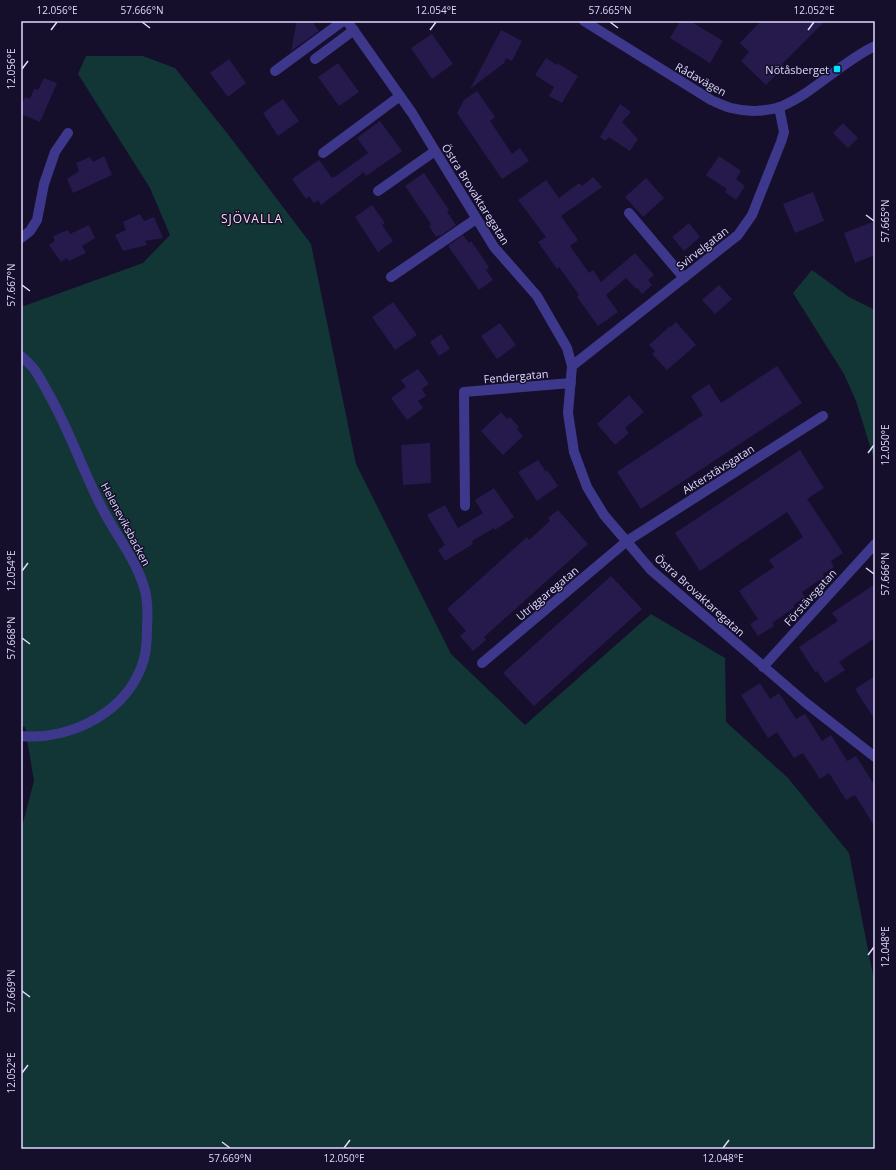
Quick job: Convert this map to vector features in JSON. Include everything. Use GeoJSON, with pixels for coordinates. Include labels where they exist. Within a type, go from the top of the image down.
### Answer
{"type":"FeatureCollection","features":[{"type":"Feature","properties":{"kind":"street"},"geometry":{"type":"LineString","coordinates":[[275,71],[343,21]]}},
{"type":"Feature","properties":{"kind":"street","name":"Östra Brovaktaregatan"},"geometry":{"type":"LineString","coordinates":[[347,21],[400,96],[494,247],[536,296],[567,348],[572,366],[568,412],[574,452],[587,488],[604,515],[651,570],[806,703],[875,757]]}},
{"type":"Feature","properties":{"kind":"street","name":"Rådavägen"},"geometry":{"type":"LineString","coordinates":[[584,21],[711,100],[732,108],[748,111],[779,107],[796,99],[837,69],[866,50],[875,46]]}},
{"type":"Feature","properties":{"kind":"street"},"geometry":{"type":"LineString","coordinates":[[315,59],[354,30]]}},
{"type":"Feature","properties":{"kind":"street"},"geometry":{"type":"LineString","coordinates":[[323,153],[400,96]]}},
{"type":"Feature","properties":{"kind":"street","name":"Svirvelgatan"},"geometry":{"type":"LineString","coordinates":[[572,366],[738,235],[752,215],[783,137],[784,126],[779,107]]}},
{"type":"Feature","properties":{"kind":"street"},"geometry":{"type":"LineString","coordinates":[[21,238],[30,231],[37,220],[44,184],[54,152],[68,134]]}},
{"type":"Feature","properties":{"kind":"street"},"geometry":{"type":"LineString","coordinates":[[378,191],[435,151]]}},
{"type":"Feature","properties":{"kind":"street"},"geometry":{"type":"LineString","coordinates":[[629,213],[684,278]]}},
{"type":"Feature","properties":{"kind":"street"},"geometry":{"type":"LineString","coordinates":[[391,277],[476,219]]}},
{"type":"Feature","properties":{"kind":"street","name":"Heleneviksbacken"},"geometry":{"type":"LineString","coordinates":[[21,356],[34,369],[62,418],[99,502],[128,552],[143,584],[148,606],[144,659],[134,682],[118,702],[91,722],[64,733],[31,737],[21,736]]}},
{"type":"Feature","properties":{"kind":"street","name":"Fendergatan"},"geometry":{"type":"LineString","coordinates":[[465,506],[464,392],[571,383]]}},
{"type":"Feature","properties":{"kind":"street","name":"Akterstävsgatan"},"geometry":{"type":"LineString","coordinates":[[626,541],[823,416]]}},
{"type":"Feature","properties":{"kind":"street","name":"Utriggaregatan"},"geometry":{"type":"LineString","coordinates":[[482,663],[626,541]]}},
{"type":"Feature","properties":{"kind":"street","name":"Förstävsgatan"},"geometry":{"type":"LineString","coordinates":[[763,667],[875,544]]}},
{"type":"Feature","properties":{"kind":"green space"},"geometry":{"type":"Polygon","coordinates":[[[86,56],[143,56],[175,68],[227,133],[311,244],[356,464],[451,654],[525,725],[651,614],[725,658],[726,722],[788,778],[849,853],[875,985],[875,1149],[21,1149],[21,830],[34,781],[25,727],[21,726],[21,305],[24,306],[143,263],[170,235],[150,188],[78,74],[86,56]]]}},
{"type":"Feature","properties":{"kind":"green space"},"geometry":{"type":"Polygon","coordinates":[[[812,270],[849,297],[875,310],[875,462],[856,401],[844,374],[793,293],[812,270]]]}},
{"type":"Feature","properties":{"kind":"building"},"geometry":{"type":"Polygon","coordinates":[[[297,21],[312,21],[319,31],[291,51],[297,21]]]}},
{"type":"Feature","properties":{"kind":"building"},"geometry":{"type":"Polygon","coordinates":[[[680,21],[690,21],[723,41],[710,63],[670,38],[680,21]]]}},
{"type":"Feature","properties":{"kind":"building"},"geometry":{"type":"Polygon","coordinates":[[[761,21],[825,21],[782,64],[784,66],[766,85],[741,61],[749,52],[740,43],[761,21]]]}},
{"type":"Feature","properties":{"kind":"building"},"geometry":{"type":"Polygon","coordinates":[[[501,30],[522,41],[512,61],[506,58],[504,63],[470,89],[501,30]]]}},
{"type":"Feature","properties":{"kind":"building"},"geometry":{"type":"Polygon","coordinates":[[[432,34],[453,64],[432,79],[411,48],[432,34]]]}},
{"type":"Feature","properties":{"kind":"building"},"geometry":{"type":"Polygon","coordinates":[[[546,58],[578,76],[562,103],[549,96],[554,87],[535,75],[546,58]]]}},
{"type":"Feature","properties":{"kind":"building"},"geometry":{"type":"Polygon","coordinates":[[[229,59],[246,83],[228,97],[210,73],[229,59]]]}},
{"type":"Feature","properties":{"kind":"building"},"geometry":{"type":"Polygon","coordinates":[[[338,63],[359,92],[339,106],[318,77],[338,63]]]}},
{"type":"Feature","properties":{"kind":"building"},"geometry":{"type":"Polygon","coordinates":[[[44,78],[57,83],[40,122],[21,114],[21,107],[25,97],[30,99],[34,89],[38,90],[44,78]]]}},
{"type":"Feature","properties":{"kind":"building"},"geometry":{"type":"Polygon","coordinates":[[[477,91],[495,117],[490,121],[512,154],[520,148],[529,161],[502,179],[457,113],[464,100],[477,91]]]}},
{"type":"Feature","properties":{"kind":"building"},"geometry":{"type":"Polygon","coordinates":[[[283,99],[299,121],[278,136],[263,113],[283,99]]]}},
{"type":"Feature","properties":{"kind":"building"},"geometry":{"type":"Polygon","coordinates":[[[620,104],[631,112],[622,122],[638,139],[630,151],[609,137],[605,141],[600,137],[620,104]]]}},
{"type":"Feature","properties":{"kind":"building"},"geometry":{"type":"Polygon","coordinates":[[[380,121],[402,151],[366,176],[364,172],[321,205],[318,200],[314,203],[309,196],[306,199],[292,179],[319,160],[332,178],[336,176],[368,153],[357,138],[380,121]]]}},
{"type":"Feature","properties":{"kind":"building"},"geometry":{"type":"Polygon","coordinates":[[[843,123],[858,138],[848,148],[833,133],[843,123]]]}},
{"type":"Feature","properties":{"kind":"building"},"geometry":{"type":"Polygon","coordinates":[[[104,156],[112,175],[73,193],[67,179],[79,171],[76,163],[90,157],[93,162],[104,156]]]}},
{"type":"Feature","properties":{"kind":"building"},"geometry":{"type":"Polygon","coordinates":[[[719,156],[741,171],[736,179],[745,186],[736,200],[725,192],[727,189],[706,175],[719,156]]]}},
{"type":"Feature","properties":{"kind":"building"},"geometry":{"type":"Polygon","coordinates":[[[424,173],[449,210],[447,212],[456,225],[440,236],[439,235],[436,237],[429,226],[431,224],[405,186],[424,173]]]}},
{"type":"Feature","properties":{"kind":"building"},"geometry":{"type":"Polygon","coordinates":[[[593,177],[602,187],[561,216],[578,240],[570,246],[589,273],[593,270],[601,282],[635,253],[654,275],[648,280],[652,285],[642,294],[626,278],[606,295],[618,312],[598,326],[577,297],[579,295],[559,267],[557,269],[538,242],[546,237],[518,200],[546,180],[559,198],[579,183],[582,186],[593,177]]]}},
{"type":"Feature","properties":{"kind":"building"},"geometry":{"type":"Polygon","coordinates":[[[646,178],[664,198],[643,217],[625,197],[646,178]]]}},
{"type":"Feature","properties":{"kind":"building"},"geometry":{"type":"Polygon","coordinates":[[[813,192],[824,221],[795,233],[783,204],[813,192]]]}},
{"type":"Feature","properties":{"kind":"building"},"geometry":{"type":"Polygon","coordinates":[[[372,205],[385,223],[382,225],[393,241],[378,252],[355,217],[372,205]]]}},
{"type":"Feature","properties":{"kind":"building"},"geometry":{"type":"Polygon","coordinates":[[[140,214],[144,221],[154,217],[163,238],[145,241],[147,245],[123,251],[115,235],[126,230],[123,222],[140,214]]]}},
{"type":"Feature","properties":{"kind":"building"},"geometry":{"type":"Polygon","coordinates":[[[875,221],[875,255],[855,263],[844,233],[875,221]]]}},
{"type":"Feature","properties":{"kind":"building"},"geometry":{"type":"Polygon","coordinates":[[[689,223],[700,237],[684,251],[672,237],[689,223]]]}},
{"type":"Feature","properties":{"kind":"building"},"geometry":{"type":"Polygon","coordinates":[[[89,225],[95,238],[82,246],[86,253],[69,261],[67,258],[61,262],[49,245],[55,241],[53,236],[68,230],[70,234],[89,225]]]}},
{"type":"Feature","properties":{"kind":"building"},"geometry":{"type":"Polygon","coordinates":[[[463,235],[469,243],[471,241],[489,267],[486,270],[493,280],[479,290],[448,246],[463,235]]]}},
{"type":"Feature","properties":{"kind":"building"},"geometry":{"type":"Polygon","coordinates":[[[719,285],[732,299],[715,314],[702,300],[719,285]]]}},
{"type":"Feature","properties":{"kind":"building"},"geometry":{"type":"Polygon","coordinates":[[[393,302],[417,335],[395,350],[372,317],[393,302]]]}},
{"type":"Feature","properties":{"kind":"building"},"geometry":{"type":"Polygon","coordinates":[[[676,322],[696,345],[667,370],[652,354],[655,351],[649,345],[676,322]]]}},
{"type":"Feature","properties":{"kind":"building"},"geometry":{"type":"Polygon","coordinates":[[[500,323],[516,345],[497,359],[481,336],[500,323]]]}},
{"type":"Feature","properties":{"kind":"building"},"geometry":{"type":"Polygon","coordinates":[[[441,334],[450,349],[439,356],[430,342],[441,334]]]}},
{"type":"Feature","properties":{"kind":"building"},"geometry":{"type":"Polygon","coordinates":[[[777,366],[802,403],[641,509],[617,472],[703,415],[691,396],[709,384],[721,403],[777,366]]]}},
{"type":"Feature","properties":{"kind":"building"},"geometry":{"type":"Polygon","coordinates":[[[418,369],[429,384],[422,389],[426,396],[418,401],[423,408],[407,420],[391,398],[406,387],[401,380],[418,369]]]}},
{"type":"Feature","properties":{"kind":"building"},"geometry":{"type":"Polygon","coordinates":[[[629,395],[644,412],[625,428],[629,433],[615,445],[597,424],[629,395]]]}},
{"type":"Feature","properties":{"kind":"building"},"geometry":{"type":"Polygon","coordinates":[[[501,412],[507,419],[510,417],[519,427],[517,429],[523,436],[503,455],[481,431],[501,412]]]}},
{"type":"Feature","properties":{"kind":"building"},"geometry":{"type":"Polygon","coordinates":[[[430,443],[431,483],[403,485],[401,445],[430,443]]]}},
{"type":"Feature","properties":{"kind":"building"},"geometry":{"type":"Polygon","coordinates":[[[800,450],[824,488],[807,499],[843,553],[831,561],[834,567],[823,574],[824,577],[802,592],[805,597],[793,605],[795,607],[772,623],[774,626],[758,636],[750,624],[758,619],[739,591],[774,567],[769,560],[803,537],[787,512],[700,571],[675,533],[800,450]]]}},
{"type":"Feature","properties":{"kind":"building"},"geometry":{"type":"Polygon","coordinates":[[[538,460],[558,486],[537,501],[518,472],[538,460]]]}},
{"type":"Feature","properties":{"kind":"building"},"geometry":{"type":"Polygon","coordinates":[[[494,488],[514,517],[495,530],[494,528],[472,541],[473,544],[445,561],[438,550],[445,545],[427,515],[445,505],[458,528],[483,513],[475,500],[494,488]]]}},
{"type":"Feature","properties":{"kind":"building"},"geometry":{"type":"Polygon","coordinates":[[[558,510],[588,544],[484,637],[486,640],[473,651],[460,636],[466,631],[447,609],[527,537],[529,540],[550,521],[548,518],[558,510]]]}},
{"type":"Feature","properties":{"kind":"building"},"geometry":{"type":"Polygon","coordinates":[[[611,576],[642,609],[534,706],[503,673],[611,576]]]}},
{"type":"Feature","properties":{"kind":"building"},"geometry":{"type":"Polygon","coordinates":[[[875,584],[875,638],[839,662],[845,670],[825,683],[817,671],[815,672],[799,647],[838,621],[832,613],[875,584]]]}},
{"type":"Feature","properties":{"kind":"building"},"geometry":{"type":"Polygon","coordinates":[[[875,676],[875,720],[855,689],[875,676]]]}},
{"type":"Feature","properties":{"kind":"building"},"geometry":{"type":"Polygon","coordinates":[[[760,683],[770,699],[779,693],[796,719],[805,714],[822,741],[831,735],[847,761],[856,756],[875,786],[875,827],[855,795],[846,800],[829,773],[820,779],[803,753],[794,758],[777,732],[768,738],[741,695],[760,683]]]}},
{"type":"Feature","properties":{"kind":"place","name":"Nötåsberget"},"geometry":{"type":"Point","coordinates":[837,69]}},
{"type":"Feature","properties":{"kind":"district","name":"SJÖVALLA"},"geometry":{"type":"Point","coordinates":[252,218]}}]}
